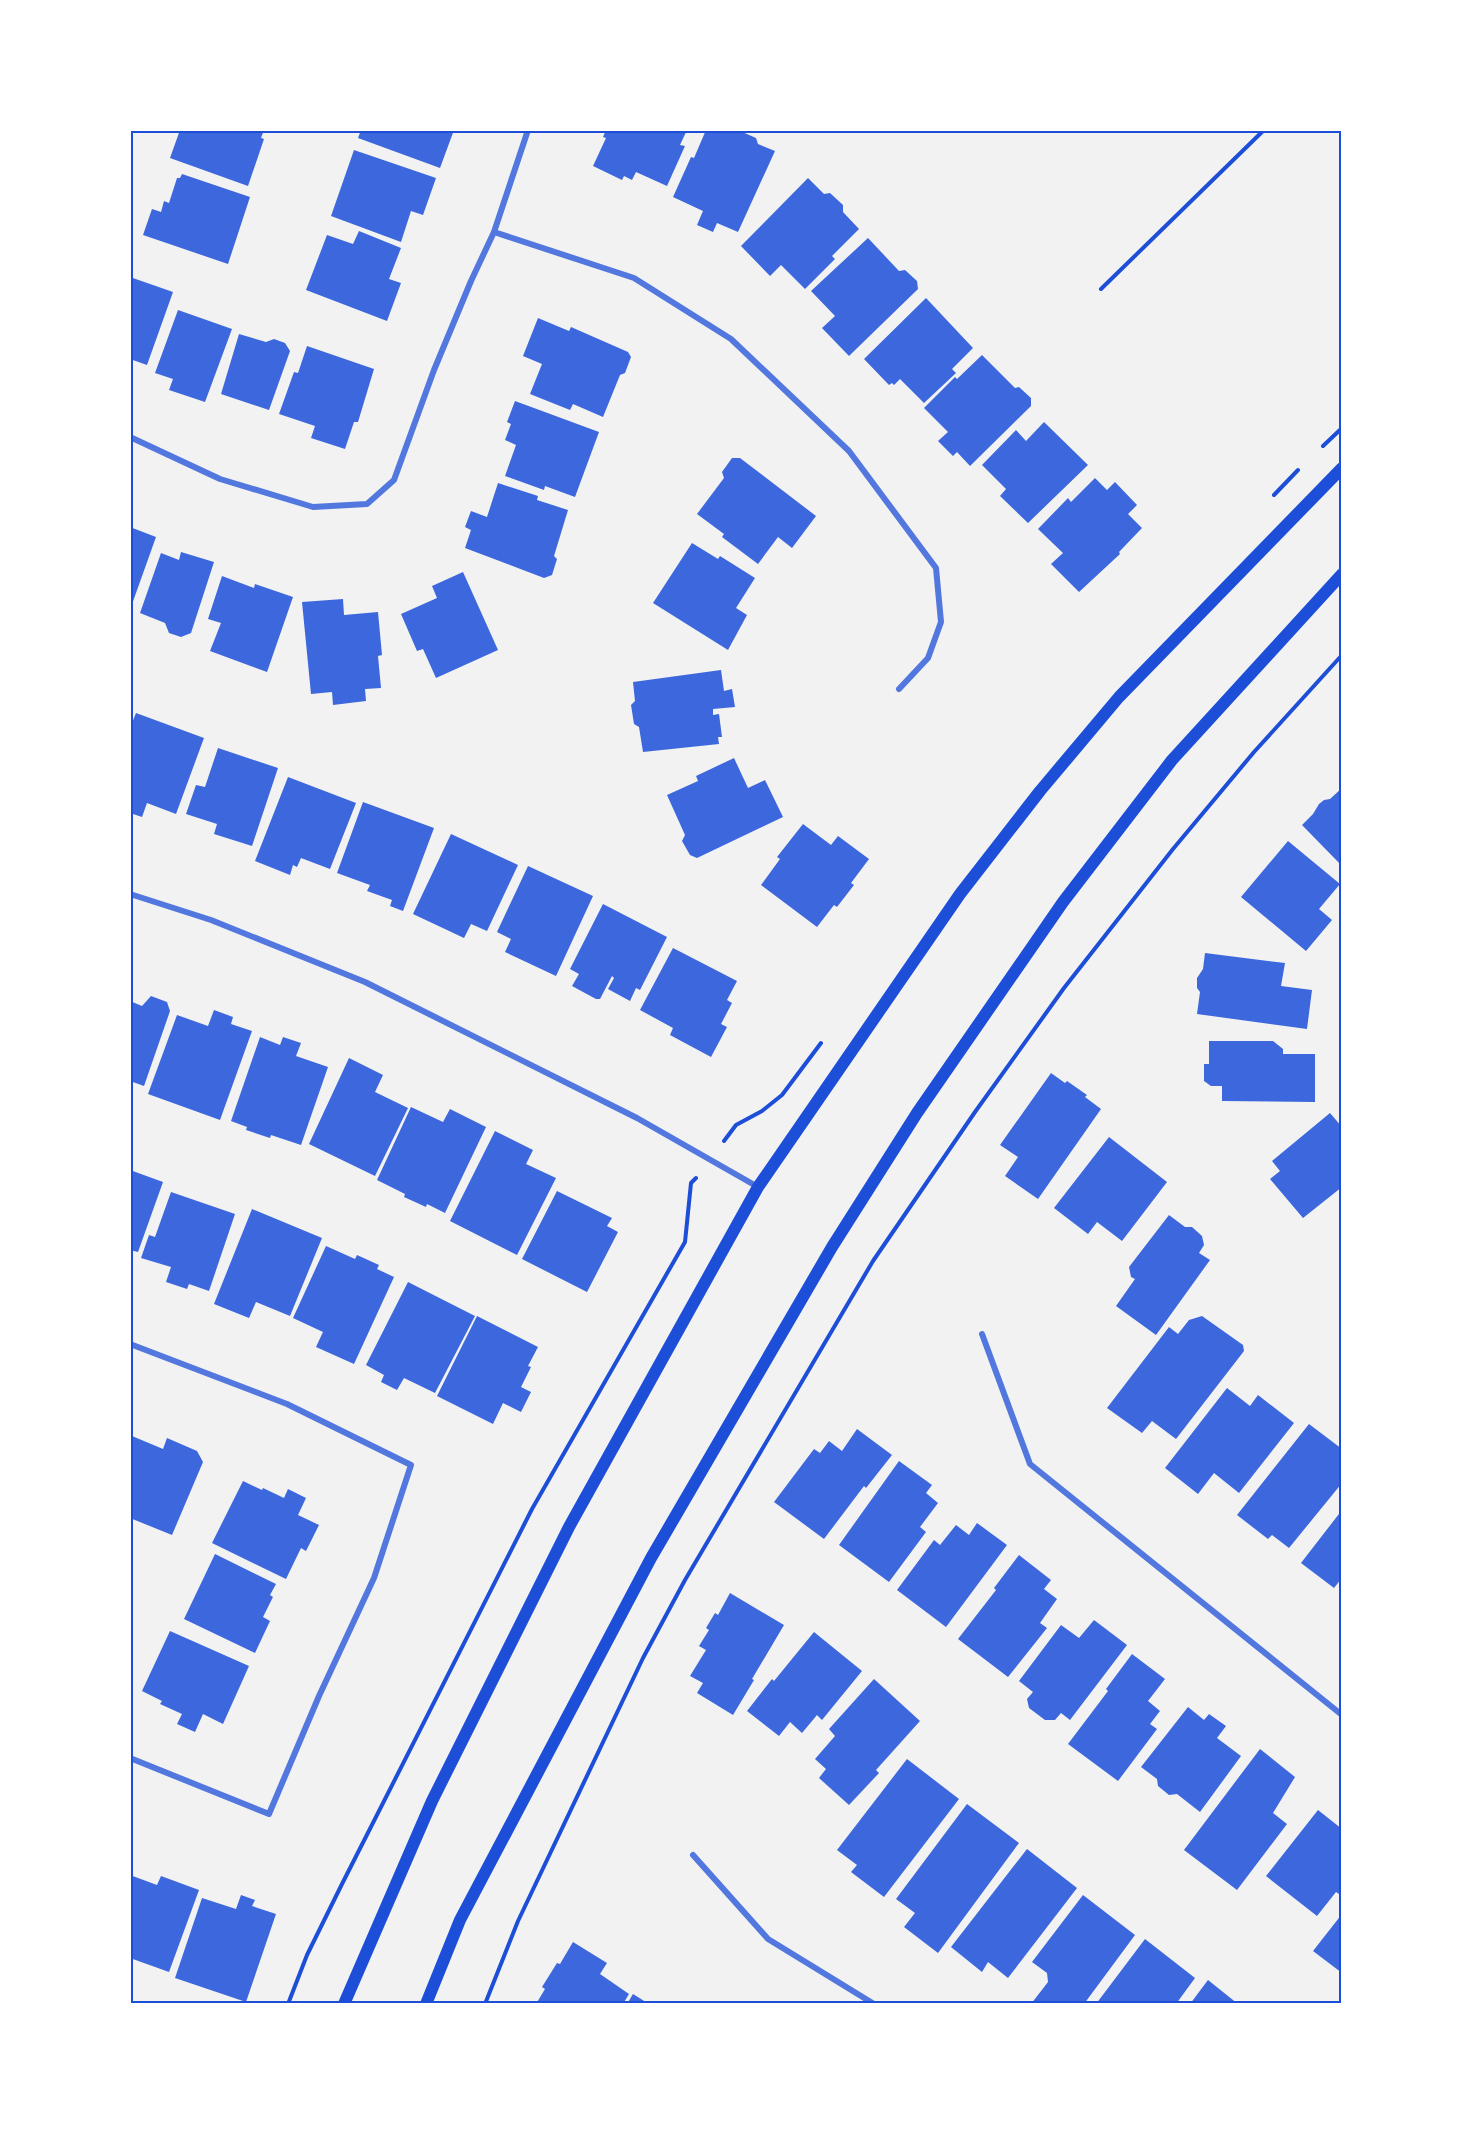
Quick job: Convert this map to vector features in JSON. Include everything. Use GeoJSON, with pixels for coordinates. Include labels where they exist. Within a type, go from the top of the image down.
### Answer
{"type":"FeatureCollection","features":[{"type":"Feature","properties":{"kind":"main road"},"geometry":{"type":"LineString","coordinates":[[344,2004],[432,1801],[569,1527],[758,1187],[960,894],[1040,791],[1119,697],[1341,468]]}},
{"type":"Feature","properties":{"kind":"main road"},"geometry":{"type":"LineString","coordinates":[[426,2004],[460,1920],[651,1558],[832,1247],[917,1113],[1063,902],[1172,760],[1341,574]]}},
{"type":"Feature","properties":{"kind":"street"},"geometry":{"type":"LineString","coordinates":[[130,437],[220,479],[312,507],[367,504],[394,480],[434,370],[494,232],[528,130]]}},
{"type":"Feature","properties":{"kind":"street"},"geometry":{"type":"LineString","coordinates":[[494,232],[634,278],[731,339],[849,451],[936,568],[941,622],[928,658],[899,689]]}},
{"type":"Feature","properties":{"kind":"street"},"geometry":{"type":"LineString","coordinates":[[130,894],[211,920],[365,982],[638,1118],[758,1187]]}},
{"type":"Feature","properties":{"kind":"street"},"geometry":{"type":"LineString","coordinates":[[982,1334],[1030,1464],[1341,1715]]}},
{"type":"Feature","properties":{"kind":"street"},"geometry":{"type":"LineString","coordinates":[[130,1344],[287,1404],[411,1465],[374,1578],[319,1696],[269,1814],[130,1758]]}},
{"type":"Feature","properties":{"kind":"street"},"geometry":{"type":"LineString","coordinates":[[693,1855],[768,1939],[874,2004]]}},
{"type":"Feature","properties":{"kind":"path"},"geometry":{"type":"LineString","coordinates":[[1101,289],[1264,130]]}},
{"type":"Feature","properties":{"kind":"path"},"geometry":{"type":"LineString","coordinates":[[485,2004],[518,1922],[643,1658],[685,1580],[873,1262],[975,1112],[1064,988],[1173,849],[1254,752],[1341,655]]}},
{"type":"Feature","properties":{"kind":"path"},"geometry":{"type":"LineString","coordinates":[[288,2004],[307,1955],[337,1894],[532,1509],[685,1242],[691,1184]]}},
{"type":"Feature","properties":{"kind":"building"},"geometry":{"type":"Polygon","coordinates":[[[180,130],[264,130],[261,138],[264,139],[248,186],[170,158],[180,130]]]}},
{"type":"Feature","properties":{"kind":"building"},"geometry":{"type":"Polygon","coordinates":[[[361,130],[454,130],[440,168],[358,138],[361,130]]]}},
{"type":"Feature","properties":{"kind":"building"},"geometry":{"type":"Polygon","coordinates":[[[606,130],[687,130],[680,145],[685,146],[667,186],[636,172],[632,180],[624,176],[622,180],[593,166],[606,138],[603,137],[606,130]]]}},
{"type":"Feature","properties":{"kind":"building"},"geometry":{"type":"Polygon","coordinates":[[[706,130],[728,130],[734,133],[740,131],[756,138],[758,144],[775,151],[738,232],[717,223],[713,232],[697,225],[703,211],[673,197],[706,130]]]}},
{"type":"Feature","properties":{"kind":"building"},"geometry":{"type":"Polygon","coordinates":[[[354,150],[436,178],[423,215],[411,211],[401,242],[331,216],[354,150]]]}},
{"type":"Feature","properties":{"kind":"building"},"geometry":{"type":"Polygon","coordinates":[[[182,174],[250,197],[228,264],[143,235],[152,209],[161,212],[164,201],[169,203],[177,178],[180,178],[182,174]]]}},
{"type":"Feature","properties":{"kind":"building"},"geometry":{"type":"Polygon","coordinates":[[[808,178],[824,194],[830,193],[843,205],[843,212],[859,229],[832,256],[835,259],[805,289],[781,265],[770,276],[741,246],[808,178]]]}},
{"type":"Feature","properties":{"kind":"building"},"geometry":{"type":"Polygon","coordinates":[[[359,231],[401,248],[389,279],[401,283],[387,321],[306,290],[327,235],[353,244],[359,231]]]}},
{"type":"Feature","properties":{"kind":"building"},"geometry":{"type":"Polygon","coordinates":[[[868,238],[899,271],[905,270],[917,281],[918,289],[849,356],[822,328],[835,316],[811,291],[868,238]]]}},
{"type":"Feature","properties":{"kind":"building"},"geometry":{"type":"Polygon","coordinates":[[[130,277],[173,292],[147,365],[130,359],[130,277]]]}},
{"type":"Feature","properties":{"kind":"building"},"geometry":{"type":"Polygon","coordinates":[[[926,298],[973,348],[952,369],[956,373],[924,403],[900,379],[894,385],[892,383],[889,385],[864,359],[926,298]]]}},
{"type":"Feature","properties":{"kind":"building"},"geometry":{"type":"Polygon","coordinates":[[[178,310],[232,329],[205,402],[169,390],[173,379],[155,373],[178,310]]]}},
{"type":"Feature","properties":{"kind":"building"},"geometry":{"type":"Polygon","coordinates":[[[538,318],[569,331],[571,327],[628,352],[631,357],[625,373],[620,375],[603,417],[573,404],[570,410],[530,394],[542,364],[523,356],[538,318]]]}},
{"type":"Feature","properties":{"kind":"building"},"geometry":{"type":"Polygon","coordinates":[[[239,334],[266,342],[274,339],[285,343],[290,351],[269,410],[221,394],[239,334]]]}},
{"type":"Feature","properties":{"kind":"building"},"geometry":{"type":"Polygon","coordinates":[[[307,346],[374,369],[358,422],[354,422],[345,449],[311,438],[315,426],[279,414],[294,372],[298,373],[307,346]]]}},
{"type":"Feature","properties":{"kind":"building"},"geometry":{"type":"Polygon","coordinates":[[[982,355],[1015,388],[1019,387],[1031,398],[1031,406],[970,466],[957,452],[953,456],[938,441],[948,432],[924,408],[955,377],[957,379],[982,355]]]}},
{"type":"Feature","properties":{"kind":"building"},"geometry":{"type":"Polygon","coordinates":[[[515,401],[599,432],[575,497],[545,486],[544,490],[505,476],[516,445],[505,440],[511,424],[507,422],[515,401]]]}},
{"type":"Feature","properties":{"kind":"building"},"geometry":{"type":"Polygon","coordinates":[[[1044,422],[1088,465],[1028,523],[1000,496],[1006,489],[982,465],[1016,430],[1026,441],[1044,422]]]}},
{"type":"Feature","properties":{"kind":"building"},"geometry":{"type":"Polygon","coordinates":[[[732,458],[740,458],[816,516],[792,548],[778,537],[758,564],[722,537],[724,534],[697,514],[724,478],[722,472],[732,458]]]}},
{"type":"Feature","properties":{"kind":"building"},"geometry":{"type":"Polygon","coordinates":[[[1095,478],[1107,490],[1115,482],[1137,505],[1128,514],[1142,528],[1119,552],[1120,554],[1079,592],[1051,564],[1063,553],[1038,529],[1068,498],[1071,502],[1095,478]]]}},
{"type":"Feature","properties":{"kind":"building"},"geometry":{"type":"Polygon","coordinates":[[[498,483],[538,496],[537,500],[568,510],[554,556],[557,559],[552,575],[544,578],[465,548],[471,530],[465,527],[471,511],[487,517],[498,483]]]}},
{"type":"Feature","properties":{"kind":"building"},"geometry":{"type":"Polygon","coordinates":[[[130,527],[156,537],[131,607],[130,607],[130,527]]]}},
{"type":"Feature","properties":{"kind":"building"},"geometry":{"type":"Polygon","coordinates":[[[692,543],[718,559],[720,556],[755,578],[736,608],[747,615],[728,650],[653,603],[692,543]]]}},
{"type":"Feature","properties":{"kind":"building"},"geometry":{"type":"Polygon","coordinates":[[[181,552],[214,562],[191,633],[181,637],[169,633],[165,623],[140,613],[161,553],[179,560],[181,552]]]}},
{"type":"Feature","properties":{"kind":"building"},"geometry":{"type":"Polygon","coordinates":[[[463,572],[498,650],[436,678],[423,649],[417,651],[401,614],[437,598],[432,586],[463,572]]]}},
{"type":"Feature","properties":{"kind":"building"},"geometry":{"type":"Polygon","coordinates":[[[222,576],[254,588],[255,584],[293,597],[267,672],[210,651],[221,623],[208,619],[222,576]]]}},
{"type":"Feature","properties":{"kind":"building"},"geometry":{"type":"Polygon","coordinates":[[[343,599],[344,615],[378,612],[382,655],[378,656],[381,688],[365,689],[366,701],[333,705],[332,692],[311,694],[302,602],[343,599]]]}},
{"type":"Feature","properties":{"kind":"building"},"geometry":{"type":"Polygon","coordinates":[[[721,670],[724,691],[732,689],[735,707],[713,709],[713,715],[719,714],[722,737],[718,737],[719,744],[643,752],[639,727],[634,724],[631,705],[635,701],[633,682],[721,670]]]}},
{"type":"Feature","properties":{"kind":"building"},"geometry":{"type":"Polygon","coordinates":[[[136,713],[204,738],[176,814],[147,803],[142,817],[130,813],[130,728],[136,713]]]}},
{"type":"Feature","properties":{"kind":"building"},"geometry":{"type":"Polygon","coordinates":[[[218,748],[278,768],[252,846],[214,834],[217,824],[186,814],[196,785],[205,787],[218,748]]]}},
{"type":"Feature","properties":{"kind":"building"},"geometry":{"type":"Polygon","coordinates":[[[734,758],[748,788],[765,780],[783,817],[697,858],[690,855],[682,841],[685,835],[667,795],[698,781],[696,776],[734,758]]]}},
{"type":"Feature","properties":{"kind":"building"},"geometry":{"type":"Polygon","coordinates":[[[288,777],[356,803],[330,869],[301,858],[297,867],[293,865],[290,875],[255,861],[288,777]]]}},
{"type":"Feature","properties":{"kind":"building"},"geometry":{"type":"Polygon","coordinates":[[[1342,788],[1342,866],[1302,825],[1319,804],[1330,799],[1342,788]]]}},
{"type":"Feature","properties":{"kind":"building"},"geometry":{"type":"Polygon","coordinates":[[[363,802],[434,828],[403,911],[390,906],[392,900],[367,891],[370,885],[337,873],[363,802]]]}},
{"type":"Feature","properties":{"kind":"building"},"geometry":{"type":"Polygon","coordinates":[[[803,824],[831,845],[838,836],[869,859],[851,883],[854,885],[817,927],[761,885],[780,859],[777,857],[803,824]]]}},
{"type":"Feature","properties":{"kind":"building"},"geometry":{"type":"Polygon","coordinates":[[[451,834],[518,865],[487,931],[471,924],[464,938],[413,914],[451,834]]]}},
{"type":"Feature","properties":{"kind":"building"},"geometry":{"type":"Polygon","coordinates":[[[1288,841],[1340,884],[1319,909],[1332,920],[1306,951],[1241,897],[1288,841]]]}},
{"type":"Feature","properties":{"kind":"building"},"geometry":{"type":"Polygon","coordinates":[[[528,866],[593,896],[556,976],[505,952],[511,939],[497,932],[528,866]]]}},
{"type":"Feature","properties":{"kind":"building"},"geometry":{"type":"Polygon","coordinates":[[[603,904],[667,937],[640,990],[636,988],[630,1001],[608,989],[614,978],[612,976],[600,999],[572,986],[579,974],[570,969],[603,904]]]}},
{"type":"Feature","properties":{"kind":"building"},"geometry":{"type":"Polygon","coordinates":[[[673,948],[737,981],[727,1000],[732,1003],[721,1024],[727,1027],[711,1057],[670,1035],[673,1028],[640,1010],[673,948]]]}},
{"type":"Feature","properties":{"kind":"building"},"geometry":{"type":"Polygon","coordinates":[[[1205,953],[1285,963],[1281,986],[1312,990],[1307,1029],[1197,1014],[1200,992],[1197,988],[1197,978],[1203,969],[1205,953]]]}},
{"type":"Feature","properties":{"kind":"building"},"geometry":{"type":"Polygon","coordinates":[[[151,996],[167,1002],[170,1011],[144,1086],[130,1081],[130,1001],[142,1006],[151,996]]]}},
{"type":"Feature","properties":{"kind":"building"},"geometry":{"type":"Polygon","coordinates":[[[214,1010],[233,1017],[231,1024],[252,1031],[220,1120],[148,1094],[177,1015],[208,1026],[214,1010]]]}},
{"type":"Feature","properties":{"kind":"building"},"geometry":{"type":"Polygon","coordinates":[[[260,1037],[280,1045],[283,1037],[301,1043],[296,1056],[328,1067],[301,1145],[246,1130],[247,1127],[231,1121],[260,1037]]]}},
{"type":"Feature","properties":{"kind":"building"},"geometry":{"type":"Polygon","coordinates":[[[1209,1041],[1273,1041],[1283,1049],[1283,1054],[1315,1054],[1315,1102],[1222,1101],[1222,1086],[1211,1086],[1204,1081],[1204,1064],[1209,1064],[1209,1041]]]}},
{"type":"Feature","properties":{"kind":"building"},"geometry":{"type":"Polygon","coordinates":[[[349,1058],[383,1075],[375,1092],[408,1108],[375,1176],[309,1144],[349,1058]]]}},
{"type":"Feature","properties":{"kind":"building"},"geometry":{"type":"Polygon","coordinates":[[[1051,1073],[1087,1095],[1085,1097],[1101,1109],[1038,1199],[1005,1176],[1018,1157],[1000,1145],[1051,1073]]]}},
{"type":"Feature","properties":{"kind":"building"},"geometry":{"type":"Polygon","coordinates":[[[411,1107],[443,1122],[450,1109],[486,1127],[445,1213],[427,1204],[426,1207],[404,1197],[405,1194],[377,1180],[411,1107]]]}},
{"type":"Feature","properties":{"kind":"building"},"geometry":{"type":"Polygon","coordinates":[[[1330,1113],[1342,1127],[1342,1187],[1303,1218],[1270,1179],[1280,1171],[1272,1161],[1330,1113]]]}},
{"type":"Feature","properties":{"kind":"building"},"geometry":{"type":"Polygon","coordinates":[[[495,1131],[533,1150],[526,1164],[556,1178],[517,1255],[450,1221],[495,1131]]]}},
{"type":"Feature","properties":{"kind":"building"},"geometry":{"type":"Polygon","coordinates":[[[1109,1137],[1167,1182],[1122,1241],[1097,1222],[1088,1234],[1054,1208],[1109,1137]]]}},
{"type":"Feature","properties":{"kind":"building"},"geometry":{"type":"Polygon","coordinates":[[[130,1170],[163,1182],[138,1252],[130,1250],[130,1170]]]}},
{"type":"Feature","properties":{"kind":"building"},"geometry":{"type":"Polygon","coordinates":[[[557,1191],[612,1218],[607,1226],[618,1232],[587,1292],[522,1259],[557,1191]]]}},
{"type":"Feature","properties":{"kind":"building"},"geometry":{"type":"Polygon","coordinates":[[[171,1192],[235,1214],[209,1291],[189,1284],[187,1289],[166,1282],[171,1267],[141,1258],[149,1235],[155,1237],[171,1192]]]}},
{"type":"Feature","properties":{"kind":"building"},"geometry":{"type":"Polygon","coordinates":[[[252,1209],[322,1238],[290,1316],[256,1302],[249,1318],[214,1304],[252,1209]]]}},
{"type":"Feature","properties":{"kind":"building"},"geometry":{"type":"Polygon","coordinates":[[[1169,1215],[1185,1227],[1192,1227],[1202,1236],[1204,1245],[1199,1253],[1210,1260],[1156,1335],[1116,1306],[1135,1279],[1131,1277],[1129,1267],[1169,1215]]]}},
{"type":"Feature","properties":{"kind":"building"},"geometry":{"type":"Polygon","coordinates":[[[326,1246],[355,1259],[357,1255],[379,1265],[377,1269],[394,1277],[354,1364],[316,1347],[323,1332],[293,1318],[326,1246]]]}},
{"type":"Feature","properties":{"kind":"building"},"geometry":{"type":"Polygon","coordinates":[[[408,1282],[475,1316],[435,1393],[404,1378],[397,1390],[381,1382],[384,1375],[366,1365],[408,1282]]]}},
{"type":"Feature","properties":{"kind":"building"},"geometry":{"type":"Polygon","coordinates":[[[477,1316],[538,1347],[521,1387],[531,1392],[521,1412],[503,1403],[493,1424],[437,1396],[477,1316]]]}},
{"type":"Feature","properties":{"kind":"building"},"geometry":{"type":"Polygon","coordinates":[[[1202,1316],[1243,1345],[1244,1351],[1176,1439],[1152,1421],[1142,1433],[1107,1408],[1169,1327],[1178,1334],[1189,1320],[1202,1316]]]}},
{"type":"Feature","properties":{"kind":"building"},"geometry":{"type":"Polygon","coordinates":[[[1227,1388],[1250,1406],[1258,1395],[1294,1423],[1239,1493],[1214,1473],[1198,1494],[1165,1468],[1227,1388]]]}},
{"type":"Feature","properties":{"kind":"building"},"geometry":{"type":"Polygon","coordinates":[[[1309,1424],[1342,1449],[1342,1483],[1289,1548],[1272,1535],[1268,1539],[1237,1515],[1309,1424]]]}},
{"type":"Feature","properties":{"kind":"building"},"geometry":{"type":"Polygon","coordinates":[[[857,1429],[892,1455],[866,1488],[864,1486],[824,1539],[774,1502],[814,1449],[820,1453],[829,1441],[842,1451],[857,1429]]]}},
{"type":"Feature","properties":{"kind":"building"},"geometry":{"type":"Polygon","coordinates":[[[132,1436],[163,1449],[167,1438],[197,1451],[203,1462],[172,1535],[130,1518],[130,1440],[132,1436]]]}},
{"type":"Feature","properties":{"kind":"building"},"geometry":{"type":"Polygon","coordinates":[[[899,1461],[932,1485],[926,1493],[938,1503],[920,1527],[926,1532],[889,1582],[839,1545],[899,1461]]]}},
{"type":"Feature","properties":{"kind":"building"},"geometry":{"type":"Polygon","coordinates":[[[243,1481],[284,1498],[288,1489],[306,1498],[298,1515],[319,1525],[306,1551],[301,1548],[286,1579],[212,1543],[243,1481]]]}},
{"type":"Feature","properties":{"kind":"building"},"geometry":{"type":"Polygon","coordinates":[[[1342,1510],[1342,1578],[1334,1588],[1301,1563],[1342,1510]]]}},
{"type":"Feature","properties":{"kind":"building"},"geometry":{"type":"Polygon","coordinates":[[[977,1523],[1007,1545],[946,1627],[897,1590],[934,1540],[940,1545],[956,1525],[969,1535],[977,1523]]]}},
{"type":"Feature","properties":{"kind":"building"},"geometry":{"type":"Polygon","coordinates":[[[215,1554],[276,1584],[270,1595],[273,1597],[263,1617],[270,1621],[255,1653],[184,1619],[215,1554]]]}},
{"type":"Feature","properties":{"kind":"building"},"geometry":{"type":"Polygon","coordinates":[[[1019,1555],[1051,1580],[1044,1589],[1057,1599],[1040,1623],[1047,1628],[1008,1677],[958,1639],[996,1590],[994,1588],[1019,1555]]]}},
{"type":"Feature","properties":{"kind":"building"},"geometry":{"type":"Polygon","coordinates":[[[730,1593],[784,1625],[733,1715],[697,1693],[703,1683],[690,1676],[706,1650],[699,1646],[709,1630],[706,1628],[715,1613],[718,1615],[730,1593]]]}},
{"type":"Feature","properties":{"kind":"building"},"geometry":{"type":"Polygon","coordinates":[[[1094,1620],[1127,1645],[1070,1720],[1061,1713],[1055,1720],[1045,1720],[1029,1708],[1027,1699],[1033,1692],[1019,1681],[1061,1625],[1079,1638],[1094,1620]]]}},
{"type":"Feature","properties":{"kind":"building"},"geometry":{"type":"Polygon","coordinates":[[[170,1631],[249,1666],[223,1724],[203,1714],[195,1732],[177,1724],[182,1714],[160,1704],[162,1701],[142,1691],[170,1631]]]}},
{"type":"Feature","properties":{"kind":"building"},"geometry":{"type":"Polygon","coordinates":[[[814,1632],[862,1671],[822,1720],[817,1715],[802,1733],[790,1722],[779,1736],[747,1711],[814,1632]]]}},
{"type":"Feature","properties":{"kind":"building"},"geometry":{"type":"Polygon","coordinates":[[[1132,1654],[1165,1679],[1148,1701],[1160,1711],[1150,1724],[1157,1729],[1118,1781],[1068,1744],[1108,1691],[1106,1689],[1132,1654]]]}},
{"type":"Feature","properties":{"kind":"building"},"geometry":{"type":"Polygon","coordinates":[[[874,1679],[920,1721],[876,1770],[879,1773],[849,1805],[819,1778],[826,1769],[815,1759],[835,1736],[829,1729],[874,1679]]]}},
{"type":"Feature","properties":{"kind":"building"},"geometry":{"type":"Polygon","coordinates":[[[1188,1707],[1204,1720],[1209,1714],[1226,1726],[1217,1738],[1241,1756],[1200,1812],[1177,1794],[1169,1795],[1158,1786],[1157,1779],[1141,1767],[1188,1707]]]}},
{"type":"Feature","properties":{"kind":"building"},"geometry":{"type":"Polygon","coordinates":[[[1260,1749],[1295,1777],[1273,1813],[1287,1824],[1237,1890],[1184,1850],[1260,1749]]]}},
{"type":"Feature","properties":{"kind":"building"},"geometry":{"type":"Polygon","coordinates":[[[907,1759],[959,1799],[884,1897],[851,1872],[857,1865],[837,1850],[907,1759]]]}},
{"type":"Feature","properties":{"kind":"building"},"geometry":{"type":"Polygon","coordinates":[[[967,1804],[1019,1843],[938,1953],[904,1927],[915,1913],[896,1899],[967,1804]]]}},
{"type":"Feature","properties":{"kind":"building"},"geometry":{"type":"Polygon","coordinates":[[[1318,1810],[1342,1829],[1342,1896],[1336,1892],[1317,1916],[1266,1876],[1318,1810]]]}},
{"type":"Feature","properties":{"kind":"building"},"geometry":{"type":"Polygon","coordinates":[[[1027,1849],[1077,1888],[1008,1978],[988,1962],[982,1972],[951,1947],[1027,1849]]]}},
{"type":"Feature","properties":{"kind":"building"},"geometry":{"type":"Polygon","coordinates":[[[130,1875],[157,1885],[161,1876],[199,1890],[169,1972],[130,1958],[130,1875]]]}},
{"type":"Feature","properties":{"kind":"building"},"geometry":{"type":"Polygon","coordinates":[[[241,1895],[255,1900],[252,1906],[276,1914],[246,2002],[175,1978],[202,1898],[236,1909],[241,1895]]]}},
{"type":"Feature","properties":{"kind":"building"},"geometry":{"type":"Polygon","coordinates":[[[1083,1895],[1135,1935],[1084,2004],[1031,2004],[1048,1982],[1047,1973],[1032,1962],[1083,1895]]]}},
{"type":"Feature","properties":{"kind":"building"},"geometry":{"type":"Polygon","coordinates":[[[1342,1914],[1342,1973],[1313,1951],[1342,1914]]]}},
{"type":"Feature","properties":{"kind":"building"},"geometry":{"type":"Polygon","coordinates":[[[1145,1939],[1195,1978],[1176,2004],[1096,2004],[1145,1939]]]}},
{"type":"Feature","properties":{"kind":"building"},"geometry":{"type":"Polygon","coordinates":[[[573,1942],[607,1963],[600,1974],[629,1994],[623,2004],[536,2004],[545,1989],[542,1987],[573,1942]]]}},
{"type":"Feature","properties":{"kind":"building"},"geometry":{"type":"Polygon","coordinates":[[[1208,1980],[1238,2004],[1190,2004],[1208,1980]]]}},
{"type":"Feature","properties":{"kind":"building"},"geometry":{"type":"Polygon","coordinates":[[[633,1994],[649,2004],[627,2004],[633,1994]]]}}]}
